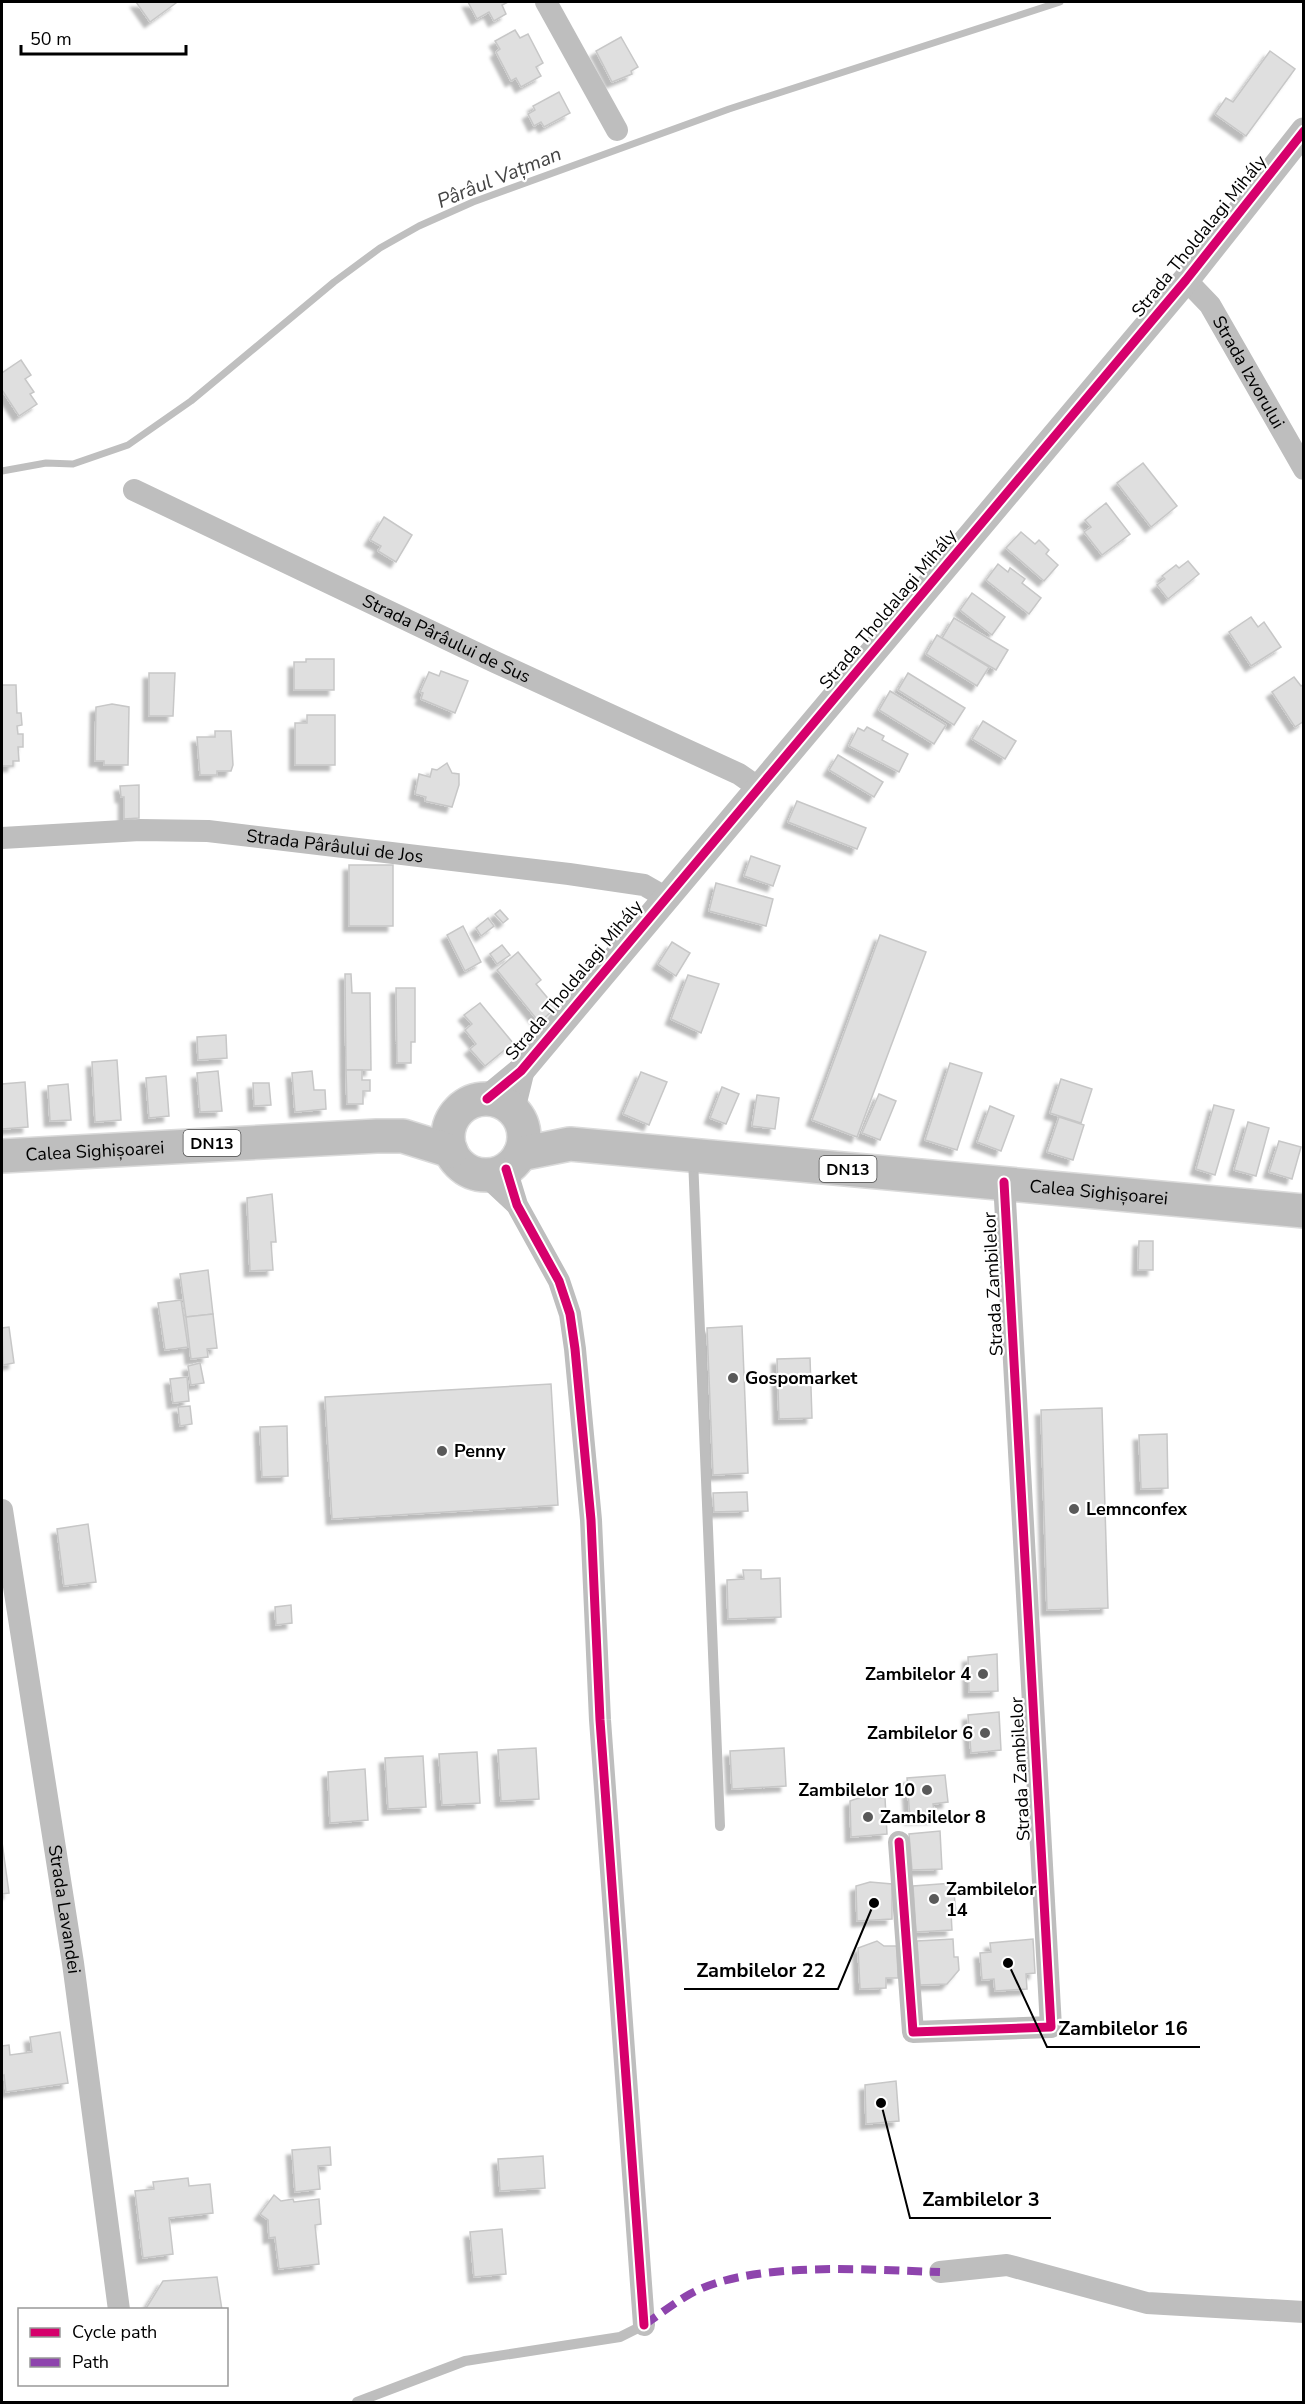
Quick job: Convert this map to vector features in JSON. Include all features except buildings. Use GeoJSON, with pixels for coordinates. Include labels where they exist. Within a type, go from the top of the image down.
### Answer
{"type":"FeatureCollection","features":[{"type":"Feature","properties":{"kind":"highway","name":"DN13"},"geometry":{"type":"LineString","coordinates":[[451,1136],[461,1109],[473,1101],[505,1138]]}},
{"type":"Feature","properties":{"kind":"highway"},"geometry":{"type":"LineString","coordinates":[[451,1136],[464,1168],[505,1138]]}},
{"type":"Feature","properties":{"kind":"highway","name":"Calea Sighișoarei"},"geometry":{"type":"LineString","coordinates":[[2,1156],[198,1144],[451,1136]]}},
{"type":"Feature","properties":{"kind":"highway","name":"Calea Sighișoarei"},"geometry":{"type":"LineString","coordinates":[[505,1138],[1304,1211]]}},
{"type":"Feature","properties":{"kind":"street"},"geometry":{"type":"LineString","coordinates":[[546,2],[617,130]]}},
{"type":"Feature","properties":{"kind":"street","name":"Strada Tholdalagi Mihály"},"geometry":{"type":"LineString","coordinates":[[505,1138],[521,1071],[1186,280],[1304,131]]}},
{"type":"Feature","properties":{"kind":"street","name":"Strada Izvorului"},"geometry":{"type":"LineString","coordinates":[[1186,280],[1210,305],[1304,469]]}},
{"type":"Feature","properties":{"kind":"street","name":"Strada Pârâului de Sus"},"geometry":{"type":"LineString","coordinates":[[134,490],[505,667],[739,774],[759,788]]}},
{"type":"Feature","properties":{"kind":"street","name":"Strada Pârâului de Jos"},"geometry":{"type":"LineString","coordinates":[[2,838],[140,830],[208,831],[569,874],[644,885],[665,897]]}},
{"type":"Feature","properties":{"kind":"street"},"geometry":{"type":"LineString","coordinates":[[505,1138],[517,1205],[559,1281],[570,1314],[579,1381],[591,1520],[600,1720],[644,2325]]}},
{"type":"Feature","properties":{"kind":"street","name":"Strada Zambilelor"},"geometry":{"type":"LineString","coordinates":[[899,1842],[912,2032],[1051,2026],[1004,1182]]}},
{"type":"Feature","properties":{"kind":"street","name":"Strada Lavandei"},"geometry":{"type":"LineString","coordinates":[[2,1510],[73,1963],[119,2308]]}},
{"type":"Feature","properties":{"kind":"street"},"geometry":{"type":"LineString","coordinates":[[940,2272],[1007,2265],[1147,2303],[1304,2312]]}},
{"type":"Feature","properties":{"kind":"lane"},"geometry":{"type":"LineString","coordinates":[[693,1155],[720,1826]]}},
{"type":"Feature","properties":{"kind":"lane"},"geometry":{"type":"LineString","coordinates":[[357,2403],[465,2361],[620,2337],[644,2325]]}},
{"type":"Feature","properties":{"kind":"waterway","name":"Pârâul Vațman"},"geometry":{"type":"LineString","coordinates":[[2,471],[46,463],[73,464],[128,445],[191,401],[334,282],[380,248],[419,226],[473,202],[729,109],[1060,2]]}},
{"type":"Feature","properties":{"kind":"marked path"},"geometry":{"type":"LineString","coordinates":[[644,2325],[690,2294],[716,2283],[745,2276],[812,2269],[940,2272]]}},
{"type":"Feature","properties":{"kind":"cycle path"},"geometry":{"type":"LineString","coordinates":[[487,1099],[521,1071],[1186,280],[1304,131]]}},
{"type":"Feature","properties":{"kind":"cycle path"},"geometry":{"type":"LineString","coordinates":[[506,1169],[517,1205],[559,1281],[570,1314],[575,1349],[591,1520],[600,1720],[644,2325]]}},
{"type":"Feature","properties":{"kind":"cycle path"},"geometry":{"type":"LineString","coordinates":[[899,1842],[913,2032],[1051,2027],[1004,1182]]}},
{"type":"Feature","properties":{"kind":"place","name":"Gospomarket"},"geometry":{"type":"Point","coordinates":[733,1378]}},
{"type":"Feature","properties":{"kind":"place","name":"Penny"},"geometry":{"type":"Point","coordinates":[442,1451]}},
{"type":"Feature","properties":{"kind":"place","name":"Lemnconfex"},"geometry":{"type":"Point","coordinates":[1074,1509]}},
{"type":"Feature","properties":{"kind":"place","name":"Zambilelor 4"},"geometry":{"type":"Point","coordinates":[983,1674]}},
{"type":"Feature","properties":{"kind":"place","name":"Zambilelor 6"},"geometry":{"type":"Point","coordinates":[985,1733]}},
{"type":"Feature","properties":{"kind":"place","name":"Zambilelor 10"},"geometry":{"type":"Point","coordinates":[927,1790]}},
{"type":"Feature","properties":{"kind":"place","name":"Zambilelor 8"},"geometry":{"type":"Point","coordinates":[868,1817]}},
{"type":"Feature","properties":{"kind":"place","name":"Zambilelor 14"},"geometry":{"type":"Point","coordinates":[934,1899]}},
{"type":"Feature","properties":{"kind":"place","name":"Zambilelor 22"},"geometry":{"type":"Point","coordinates":[874,1903]}},
{"type":"Feature","properties":{"kind":"place","name":"Zambilelor 16"},"geometry":{"type":"Point","coordinates":[1008,1963]}},
{"type":"Feature","properties":{"kind":"place","name":"Zambilelor 3"},"geometry":{"type":"Point","coordinates":[881,2103]}}]}
